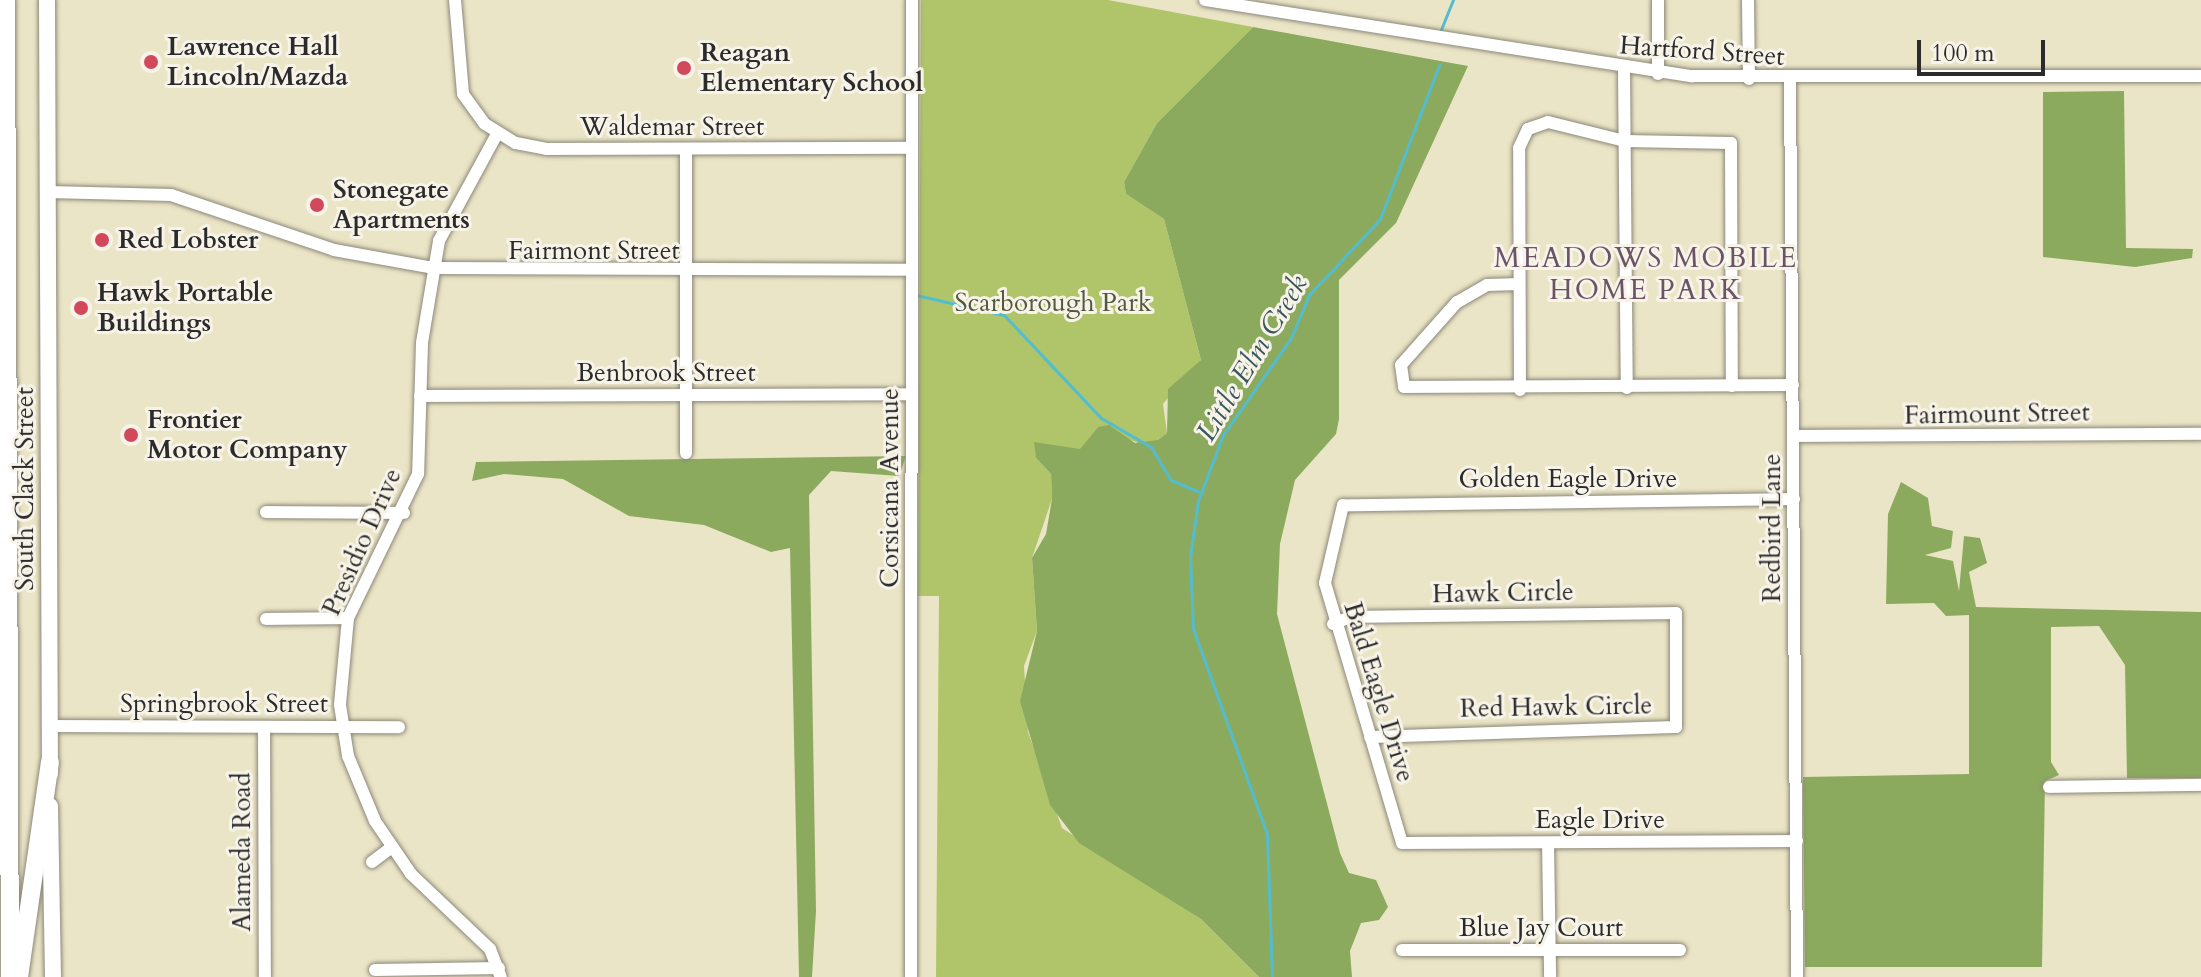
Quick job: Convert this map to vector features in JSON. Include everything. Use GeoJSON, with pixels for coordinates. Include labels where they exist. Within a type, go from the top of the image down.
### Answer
{"type":"FeatureCollection","features":[{"type":"Feature","properties":{"kind":"highway"},"geometry":{"type":"LineString","coordinates":[[6,0],[10,977]]}},
{"type":"Feature","properties":{"kind":"highway"},"geometry":{"type":"LineString","coordinates":[[19,977],[50,762]]}},
{"type":"Feature","properties":{"kind":"main road","name":"South Clack Street"},"geometry":{"type":"LineString","coordinates":[[47,0],[53,977]]}},
{"type":"Feature","properties":{"kind":"street"},"geometry":{"type":"LineString","coordinates":[[455,0],[460,86],[497,134]]}},
{"type":"Feature","properties":{"kind":"street","name":"Corsicana Avenue"},"geometry":{"type":"LineString","coordinates":[[911,977],[912,0]]}},
{"type":"Feature","properties":{"kind":"street","name":"Hartford Street"},"geometry":{"type":"LineString","coordinates":[[1205,0],[1658,74],[1790,80],[2201,76]]}},
{"type":"Feature","properties":{"kind":"street"},"geometry":{"type":"LineString","coordinates":[[1658,0],[1658,74]]}},
{"type":"Feature","properties":{"kind":"street"},"geometry":{"type":"LineString","coordinates":[[1748,0],[1749,79]]}},
{"type":"Feature","properties":{"kind":"street"},"geometry":{"type":"LineString","coordinates":[[1624,70],[1627,388]]}},
{"type":"Feature","properties":{"kind":"street","name":"Redbird Lane"},"geometry":{"type":"LineString","coordinates":[[1790,80],[1797,977]]}},
{"type":"Feature","properties":{"kind":"street"},"geometry":{"type":"LineString","coordinates":[[1520,390],[1522,137],[1548,122],[1625,141],[1731,143],[1732,386]]}},
{"type":"Feature","properties":{"kind":"street","name":"Waldemar Street"},"geometry":{"type":"LineString","coordinates":[[497,134],[546,149],[911,148]]}},
{"type":"Feature","properties":{"kind":"street","name":"Presidio Drive"},"geometry":{"type":"LineString","coordinates":[[497,134],[449,215],[434,268],[420,396],[418,474],[404,513],[367,570],[348,618],[341,726],[362,797],[392,847],[480,938],[500,972]]}},
{"type":"Feature","properties":{"kind":"street"},"geometry":{"type":"LineString","coordinates":[[686,150],[686,453]]}},
{"type":"Feature","properties":{"kind":"street","name":"Fairmont Street"},"geometry":{"type":"LineString","coordinates":[[48,192],[171,195],[334,250],[434,268],[686,272],[912,270]]}},
{"type":"Feature","properties":{"kind":"street"},"geometry":{"type":"LineString","coordinates":[[1519,284],[1471,289],[1399,373],[1410,391],[1793,385]]}},
{"type":"Feature","properties":{"kind":"street","name":"Benbrook Street"},"geometry":{"type":"LineString","coordinates":[[420,396],[912,394]]}},
{"type":"Feature","properties":{"kind":"street","name":"Fairmount Street"},"geometry":{"type":"LineString","coordinates":[[1794,436],[2201,434]]}},
{"type":"Feature","properties":{"kind":"street","name":"Golden Eagle Drive"},"geometry":{"type":"LineString","coordinates":[[1343,505],[1794,499]]}},
{"type":"Feature","properties":{"kind":"street","name":"Bald Eagle Drive"},"geometry":{"type":"LineString","coordinates":[[1343,505],[1325,583],[1333,624],[1402,843]]}},
{"type":"Feature","properties":{"kind":"street"},"geometry":{"type":"LineString","coordinates":[[266,512],[404,513]]}},
{"type":"Feature","properties":{"kind":"street","name":"Hawk Circle"},"geometry":{"type":"LineString","coordinates":[[1333,624],[1350,617],[1676,613]]}},
{"type":"Feature","properties":{"kind":"street","name":"Red Hawk Circle"},"geometry":{"type":"LineString","coordinates":[[1370,737],[1676,727],[1676,613]]}},
{"type":"Feature","properties":{"kind":"street"},"geometry":{"type":"LineString","coordinates":[[266,619],[348,618]]}},
{"type":"Feature","properties":{"kind":"street","name":"Springbrook Street"},"geometry":{"type":"LineString","coordinates":[[50,726],[399,727]]}},
{"type":"Feature","properties":{"kind":"street","name":"Alameda Road"},"geometry":{"type":"LineString","coordinates":[[264,727],[265,977]]}},
{"type":"Feature","properties":{"kind":"street"},"geometry":{"type":"LineString","coordinates":[[2049,787],[2201,785]]}},
{"type":"Feature","properties":{"kind":"street","name":"Eagle Drive"},"geometry":{"type":"LineString","coordinates":[[1402,843],[1797,841]]}},
{"type":"Feature","properties":{"kind":"street"},"geometry":{"type":"LineString","coordinates":[[1548,843],[1550,977]]}},
{"type":"Feature","properties":{"kind":"street"},"geometry":{"type":"LineString","coordinates":[[372,862],[392,847]]}},
{"type":"Feature","properties":{"kind":"street","name":"Blue Jay Court"},"geometry":{"type":"LineString","coordinates":[[1402,950],[1680,950]]}},
{"type":"Feature","properties":{"kind":"street"},"geometry":{"type":"LineString","coordinates":[[375,970],[500,972]]}},
{"type":"Feature","properties":{"kind":"green space","name":"Scarborough Park"},"geometry":{"type":"Polygon","coordinates":[[[921,0],[1108,0],[1253,27],[1157,123],[1124,182],[1126,194],[1164,219],[1201,360],[1163,404],[1167,433],[1158,440],[1146,446],[1098,427],[1080,450],[1036,458],[1051,474],[1052,499],[1032,558],[1037,631],[1024,666],[1028,732],[1062,828],[1201,919],[1259,977],[936,977],[939,596],[918,596],[921,0]]]}},
{"type":"Feature","properties":{"kind":"green space"},"geometry":{"type":"Polygon","coordinates":[[[1253,27],[1468,66],[1396,223],[1339,280],[1339,419],[1336,434],[1295,480],[1280,544],[1277,614],[1340,853],[1349,873],[1376,880],[1388,907],[1379,920],[1361,923],[1350,951],[1352,977],[1259,977],[1201,919],[1079,843],[1050,805],[1020,701],[1037,631],[1032,558],[1046,534],[1052,499],[1051,474],[1036,458],[1034,442],[1080,449],[1098,427],[1109,425],[1135,443],[1158,440],[1167,433],[1168,389],[1201,360],[1164,219],[1126,194],[1124,182],[1157,123],[1253,27]]]}},
{"type":"Feature","properties":{"kind":"green space"},"geometry":{"type":"Polygon","coordinates":[[[2124,91],[2126,248],[2193,249],[2192,258],[2135,267],[2043,257],[2043,92],[2124,91]]]}},
{"type":"Feature","properties":{"kind":"green space"},"geometry":{"type":"Polygon","coordinates":[[[906,456],[899,476],[831,471],[809,495],[816,911],[812,977],[799,977],[790,548],[771,552],[704,525],[629,516],[563,479],[504,474],[472,481],[476,462],[906,456]]]}},
{"type":"Feature","properties":{"kind":"green space"},"geometry":{"type":"Polygon","coordinates":[[[1901,482],[1928,498],[1932,526],[1953,531],[1951,548],[1925,555],[1953,561],[1959,591],[1964,536],[1980,538],[1987,563],[1969,572],[1976,607],[2201,612],[2201,778],[2127,778],[2125,665],[2099,626],[2051,627],[2051,762],[2059,775],[2045,781],[2042,967],[1805,967],[1803,777],[1969,774],[1969,615],[1946,616],[1934,603],[1886,604],[1888,514],[1901,482]]]}},
{"type":"Feature","properties":{"kind":"waterway","name":"Little Elm Creek"},"geometry":{"type":"LineString","coordinates":[[1440,32],[1453,0]]}},
{"type":"Feature","properties":{"kind":"waterway","name":"Little Elm Creek"},"geometry":{"type":"LineString","coordinates":[[1272,977],[1267,834],[1193,628],[1190,557],[1198,501],[1223,435],[1291,338],[1309,295],[1380,219],[1439,65]]}},
{"type":"Feature","properties":{"kind":"waterway"},"geometry":{"type":"LineString","coordinates":[[916,295],[1004,315],[1101,418],[1151,447],[1171,480],[1199,492]]}},
{"type":"Feature","properties":{"kind":"place","name":"Lawrence Hall Lincoln/Mazda"},"geometry":{"type":"Point","coordinates":[151,62]}},
{"type":"Feature","properties":{"kind":"place","name":"Reagan Elementary School"},"geometry":{"type":"Point","coordinates":[684,68]}},
{"type":"Feature","properties":{"kind":"place","name":"Stonegate Apartments"},"geometry":{"type":"Point","coordinates":[317,205]}},
{"type":"Feature","properties":{"kind":"place","name":"Red Lobster"},"geometry":{"type":"Point","coordinates":[102,240]}},
{"type":"Feature","properties":{"kind":"place","name":"Hawk Portable Buildings"},"geometry":{"type":"Point","coordinates":[81,308]}},
{"type":"Feature","properties":{"kind":"place","name":"Frontier Motor Company"},"geometry":{"type":"Point","coordinates":[131,435]}},
{"type":"Feature","properties":{"kind":"district","name":"MEADOWS MOBILE HOME PARK"},"geometry":{"type":"Point","coordinates":[1646,274]}}]}
